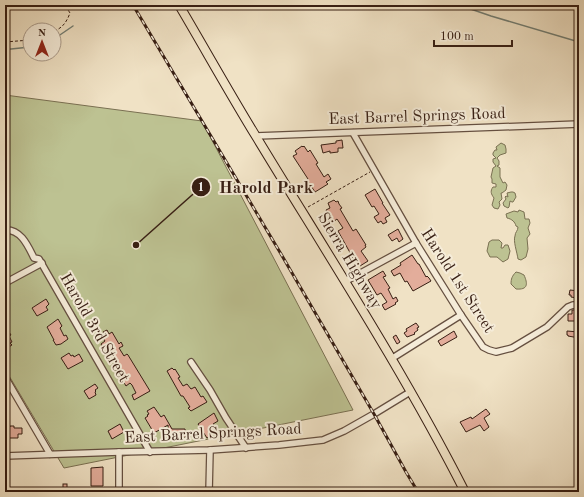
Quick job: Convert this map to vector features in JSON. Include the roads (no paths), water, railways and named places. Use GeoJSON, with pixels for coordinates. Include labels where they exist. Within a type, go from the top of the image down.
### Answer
{"type":"FeatureCollection","features":[{"type":"Feature","properties":{"kind":"highway","name":"Sierra Highway"},"geometry":{"type":"LineString","coordinates":[[179,5],[256,136],[346,281],[440,442],[465,492]]}},
{"type":"Feature","properties":{"kind":"street","name":"East Barrel Springs Road"},"geometry":{"type":"LineString","coordinates":[[256,136],[579,124]]}},
{"type":"Feature","properties":{"kind":"street","name":"Harold 1st Street"},"geometry":{"type":"LineString","coordinates":[[353,133],[416,242],[461,315],[483,346],[496,352],[512,348],[547,327],[568,307],[574,305],[579,306]]}},
{"type":"Feature","properties":{"kind":"street","name":"Harold 3rd Street"},"geometry":{"type":"LineString","coordinates":[[5,230],[8,229],[20,234],[34,258],[39,259],[42,263],[150,452]]}},
{"type":"Feature","properties":{"kind":"street"},"geometry":{"type":"LineString","coordinates":[[346,281],[416,242]]}},
{"type":"Feature","properties":{"kind":"street"},"geometry":{"type":"LineString","coordinates":[[5,283],[42,263]]}},
{"type":"Feature","properties":{"kind":"street"},"geometry":{"type":"LineString","coordinates":[[391,359],[461,315]]}},
{"type":"Feature","properties":{"kind":"street"},"geometry":{"type":"LineString","coordinates":[[191,362],[246,448]]}},
{"type":"Feature","properties":{"kind":"street"},"geometry":{"type":"LineString","coordinates":[[5,377],[50,454]]}},
{"type":"Feature","properties":{"kind":"street","name":"East Barrel Springs Road"},"geometry":{"type":"LineString","coordinates":[[5,456],[210,450],[323,440],[344,431],[410,392]]}},
{"type":"Feature","properties":{"kind":"street"},"geometry":{"type":"LineString","coordinates":[[209,492],[210,450]]}},
{"type":"Feature","properties":{"kind":"street"},"geometry":{"type":"LineString","coordinates":[[119,452],[119,492]]}},
{"type":"Feature","properties":{"kind":"waterway"},"geometry":{"type":"LineString","coordinates":[[459,5],[579,42]]}},
{"type":"Feature","properties":{"kind":"waterway"},"geometry":{"type":"LineString","coordinates":[[62,34],[73,26]]}},
{"type":"Feature","properties":{"kind":"waterway"},"geometry":{"type":"LineString","coordinates":[[5,49],[22,48]]}},
{"type":"Feature","properties":{"kind":"railway"},"geometry":{"type":"LineString","coordinates":[[133,5],[281,254],[418,492]]}},
{"type":"Feature","properties":{"kind":"place","name":"Harold Park"},"geometry":{"type":"Point","coordinates":[136,245]}}]}
